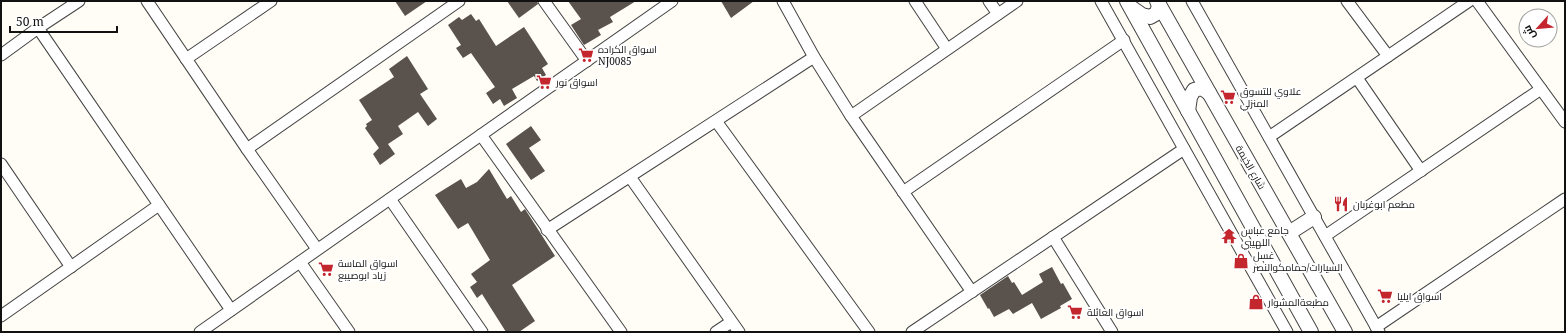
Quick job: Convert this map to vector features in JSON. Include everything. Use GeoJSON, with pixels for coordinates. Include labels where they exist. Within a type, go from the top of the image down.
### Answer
{"type":"FeatureCollection","features":[{"type":"Feature","properties":{"kind":"street"},"geometry":{"type":"LineString","coordinates":[[1,55],[79,1]]}},
{"type":"Feature","properties":{"kind":"street"},"geometry":{"type":"LineString","coordinates":[[147,1],[317,250]]}},
{"type":"Feature","properties":{"kind":"street"},"geometry":{"type":"LineString","coordinates":[[186,59],[271,1]]}},
{"type":"Feature","properties":{"kind":"street"},"geometry":{"type":"LineString","coordinates":[[247,149],[459,1]]}},
{"type":"Feature","properties":{"kind":"street"},"geometry":{"type":"LineString","coordinates":[[544,1],[586,61]]}},
{"type":"Feature","properties":{"kind":"street"},"geometry":{"type":"LineString","coordinates":[[200,332],[671,1]]}},
{"type":"Feature","properties":{"kind":"street"},"geometry":{"type":"LineString","coordinates":[[783,1],[814,57],[851,116],[972,292]]}},
{"type":"Feature","properties":{"kind":"street"},"geometry":{"type":"LineString","coordinates":[[915,1],[947,49]]}},
{"type":"Feature","properties":{"kind":"street"},"geometry":{"type":"LineString","coordinates":[[990,1],[998,14]]}},
{"type":"Feature","properties":{"kind":"street"},"geometry":{"type":"LineString","coordinates":[[851,116],[1017,1]]}},
{"type":"Feature","properties":{"kind":"street"},"geometry":{"type":"LineString","coordinates":[[1101,1],[1287,332]]}},
{"type":"Feature","properties":{"kind":"street"},"geometry":{"type":"LineString","coordinates":[[1192,1],[1378,330],[1565,199]]}},
{"type":"Feature","properties":{"kind":"street"},"geometry":{"type":"LineString","coordinates":[[1347,1],[1388,56]]}},
{"type":"Feature","properties":{"kind":"street"},"geometry":{"type":"LineString","coordinates":[[1269,137],[1469,1]]}},
{"type":"Feature","properties":{"kind":"street"},"geometry":{"type":"LineString","coordinates":[[1477,1],[1565,122]]}},
{"type":"Feature","properties":{"kind":"street"},"geometry":{"type":"LineString","coordinates":[[1128,4],[1142,15],[1150,17],[1157,13],[1158,3]]}},
{"type":"Feature","properties":{"kind":"street","name":"شارع الخيمة"},"geometry":{"type":"LineString","coordinates":[[1158,3],[1345,332]]}},
{"type":"Feature","properties":{"kind":"street"},"geometry":{"type":"LineString","coordinates":[[1128,4],[1311,332]]}},
{"type":"Feature","properties":{"kind":"street"},"geometry":{"type":"LineString","coordinates":[[38,28],[231,310]]}},
{"type":"Feature","properties":{"kind":"street"},"geometry":{"type":"LineString","coordinates":[[902,192],[1124,40]]}},
{"type":"Feature","properties":{"kind":"street"},"geometry":{"type":"LineString","coordinates":[[547,230],[814,57]]}},
{"type":"Feature","properties":{"kind":"street"},"geometry":{"type":"LineString","coordinates":[[1357,78],[1421,171]]}},
{"type":"Feature","properties":{"kind":"street"},"geometry":{"type":"LineString","coordinates":[[1188,111],[1190,97],[1194,90],[1202,88],[1209,93]]}},
{"type":"Feature","properties":{"kind":"street"},"geometry":{"type":"LineString","coordinates":[[1325,236],[1541,89]]}},
{"type":"Feature","properties":{"kind":"street"},"geometry":{"type":"LineString","coordinates":[[716,120],[869,332]]}},
{"type":"Feature","properties":{"kind":"street"},"geometry":{"type":"LineString","coordinates":[[481,135],[547,230],[621,332]]}},
{"type":"Feature","properties":{"kind":"street"},"geometry":{"type":"LineString","coordinates":[[912,332],[1184,149]]}},
{"type":"Feature","properties":{"kind":"street"},"geometry":{"type":"LineString","coordinates":[[1,164],[72,267]]}},
{"type":"Feature","properties":{"kind":"street"},"geometry":{"type":"LineString","coordinates":[[630,177],[739,332]]}},
{"type":"Feature","properties":{"kind":"street"},"geometry":{"type":"LineString","coordinates":[[390,199],[482,332]]}},
{"type":"Feature","properties":{"kind":"street"},"geometry":{"type":"LineString","coordinates":[[1,316],[159,205]]}},
{"type":"Feature","properties":{"kind":"street"},"geometry":{"type":"LineString","coordinates":[[1288,233],[1314,217]]}},
{"type":"Feature","properties":{"kind":"street"},"geometry":{"type":"LineString","coordinates":[[1053,237],[1112,332]]}},
{"type":"Feature","properties":{"kind":"street"},"geometry":{"type":"LineString","coordinates":[[300,262],[349,332]]}},
{"type":"Feature","properties":{"kind":"street"},"geometry":{"type":"LineString","coordinates":[[716,332],[731,322]]}},
{"type":"Feature","properties":{"kind":"building"},"geometry":{"type":"Polygon","coordinates":[[[395,1],[427,1],[405,16],[395,1]]]}},
{"type":"Feature","properties":{"kind":"building"},"geometry":{"type":"Polygon","coordinates":[[[507,1],[537,1],[538,4],[519,18],[507,1]]]}},
{"type":"Feature","properties":{"kind":"building"},"geometry":{"type":"Polygon","coordinates":[[[568,1],[636,1],[610,17],[613,22],[598,30],[601,35],[584,45],[571,25],[581,19],[568,1]]]}},
{"type":"Feature","properties":{"kind":"building"},"geometry":{"type":"Polygon","coordinates":[[[721,1],[754,1],[731,18],[721,1]]]}},
{"type":"Feature","properties":{"kind":"building"},"geometry":{"type":"Polygon","coordinates":[[[471,14],[476,21],[479,19],[496,46],[524,27],[548,64],[542,68],[546,75],[537,81],[534,76],[512,89],[517,98],[504,106],[500,99],[493,104],[486,93],[495,87],[471,53],[463,58],[456,48],[461,45],[448,25],[459,17],[462,20],[471,14]]]}},
{"type":"Feature","properties":{"kind":"building"},"geometry":{"type":"Polygon","coordinates":[[[407,56],[428,89],[420,94],[437,119],[428,126],[418,112],[398,126],[403,134],[388,144],[395,154],[380,165],[373,154],[379,148],[365,128],[367,126],[366,124],[372,120],[359,100],[394,77],[389,69],[407,56]]]}},
{"type":"Feature","properties":{"kind":"building"},"geometry":{"type":"Polygon","coordinates":[[[531,126],[541,140],[529,148],[545,171],[531,180],[506,144],[531,126]]]}},
{"type":"Feature","properties":{"kind":"building"},"geometry":{"type":"Polygon","coordinates":[[[489,169],[507,199],[511,196],[521,212],[525,209],[555,256],[512,285],[535,321],[519,332],[506,332],[482,294],[477,298],[470,287],[477,282],[471,274],[490,260],[468,223],[458,229],[435,195],[461,179],[466,188],[477,182],[489,169]]]}},
{"type":"Feature","properties":{"kind":"building"},"geometry":{"type":"Polygon","coordinates":[[[1052,267],[1061,284],[1063,283],[1072,299],[1060,306],[1061,308],[1041,319],[1032,303],[1013,314],[1009,309],[994,317],[980,295],[1008,276],[1012,283],[1014,282],[1022,295],[1043,282],[1039,274],[1052,267]]]}},
{"type":"Feature","properties":{"kind":"place","name":"اسواق الكراده NJ0085"},"geometry":{"type":"Point","coordinates":[586,55]}},
{"type":"Feature","properties":{"kind":"place","name":"اسواق نور"},"geometry":{"type":"Point","coordinates":[544,82]}},
{"type":"Feature","properties":{"kind":"place","name":"علاوي للتسوق المنزلي"},"geometry":{"type":"Point","coordinates":[1228,97]}},
{"type":"Feature","properties":{"kind":"place","name":"مطعم ابوغربان"},"geometry":{"type":"Point","coordinates":[1341,204]}},
{"type":"Feature","properties":{"kind":"place","name":"جامع عباس اللهيبي"},"geometry":{"type":"Point","coordinates":[1229,236]}},
{"type":"Feature","properties":{"kind":"place","name":"غسل السيارات/حمامكوالنصر"},"geometry":{"type":"Point","coordinates":[1241,261]}},
{"type":"Feature","properties":{"kind":"place","name":"اسواق الماسة زياد ابوصيبع"},"geometry":{"type":"Point","coordinates":[326,269]}},
{"type":"Feature","properties":{"kind":"place","name":"اسواق ايليا"},"geometry":{"type":"Point","coordinates":[1385,296]}},
{"type":"Feature","properties":{"kind":"place","name":"مطبعةالمشوار"},"geometry":{"type":"Point","coordinates":[1256,302]}},
{"type":"Feature","properties":{"kind":"place","name":"اسواق العائلة"},"geometry":{"type":"Point","coordinates":[1075,312]}}]}
